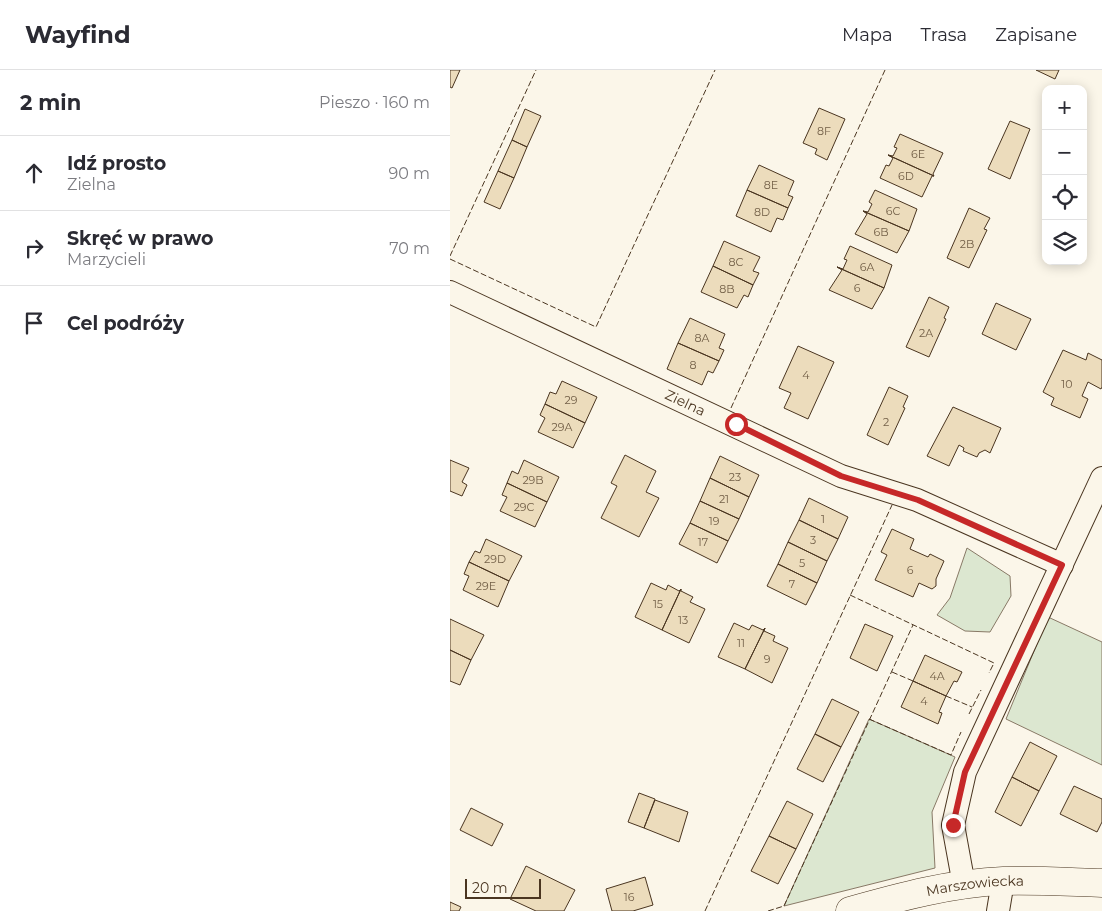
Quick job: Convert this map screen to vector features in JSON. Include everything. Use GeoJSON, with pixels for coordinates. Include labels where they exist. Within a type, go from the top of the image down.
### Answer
{"type":"FeatureCollection","features":[{"type":"Feature","properties":{"kind":"street","name":"Zielna"},"geometry":{"type":"LineString","coordinates":[[450,292],[841,476],[918,500],[1062,565]]}},
{"type":"Feature","properties":{"kind":"street"},"geometry":{"type":"LineString","coordinates":[[964,884],[953,825],[965,772],[1102,478]]}},
{"type":"Feature","properties":{"kind":"street"},"geometry":{"type":"LineString","coordinates":[[998,911],[1003,881]]}},
{"type":"Feature","properties":{"kind":"street","name":"Marszowiecka"},"geometry":{"type":"LineString","coordinates":[[850,911],[904,896],[964,884],[1003,881],[1102,883]]}},
{"type":"Feature","properties":{"kind":"green space"},"geometry":{"type":"Polygon","coordinates":[[[967,548],[1010,576],[1011,596],[990,632],[965,631],[937,615],[950,598],[967,548]]]}},
{"type":"Feature","properties":{"kind":"green space"},"geometry":{"type":"Polygon","coordinates":[[[1048,617],[1102,642],[1102,765],[1006,719],[1048,617]]]}},
{"type":"Feature","properties":{"kind":"green space"},"geometry":{"type":"Polygon","coordinates":[[[869,719],[955,757],[932,812],[935,868],[784,906],[869,719]]]}},
{"type":"Feature","properties":{"kind":"building"},"geometry":{"type":"Polygon","coordinates":[[[450,70],[460,70],[452,88],[450,87],[450,70]]]}},
{"type":"Feature","properties":{"kind":"building"},"geometry":{"type":"Polygon","coordinates":[[[1036,70],[1059,70],[1055,79],[1036,70]]]}},
{"type":"Feature","properties":{"kind":"building"},"geometry":{"type":"Polygon","coordinates":[[[819,108],[845,119],[827,160],[815,154],[817,149],[803,143],[819,108]]]}},
{"type":"Feature","properties":{"kind":"building"},"geometry":{"type":"Polygon","coordinates":[[[525,109],[541,116],[527,147],[512,140],[525,109]]]}},
{"type":"Feature","properties":{"kind":"building"},"geometry":{"type":"Polygon","coordinates":[[[1010,121],[1030,129],[1010,179],[988,169],[1010,121]]]}},
{"type":"Feature","properties":{"kind":"building"},"geometry":{"type":"Polygon","coordinates":[[[900,134],[943,153],[933,174],[934,176],[888,155],[893,156],[897,148],[894,147],[900,134]]]}},
{"type":"Feature","properties":{"kind":"building"},"geometry":{"type":"Polygon","coordinates":[[[512,140],[527,147],[514,178],[498,171],[512,140]]]}},
{"type":"Feature","properties":{"kind":"building"},"geometry":{"type":"Polygon","coordinates":[[[888,155],[934,176],[932,176],[922,197],[880,178],[886,165],[889,166],[893,158],[888,155]]]}},
{"type":"Feature","properties":{"kind":"building"},"geometry":{"type":"Polygon","coordinates":[[[759,165],[794,181],[788,195],[793,197],[788,208],[747,190],[759,165]]]}},
{"type":"Feature","properties":{"kind":"building"},"geometry":{"type":"Polygon","coordinates":[[[498,171],[514,178],[500,209],[484,202],[498,171]]]}},
{"type":"Feature","properties":{"kind":"building"},"geometry":{"type":"Polygon","coordinates":[[[747,190],[788,208],[783,220],[777,218],[771,232],[736,216],[747,190]]]}},
{"type":"Feature","properties":{"kind":"building"},"geometry":{"type":"Polygon","coordinates":[[[875,190],[917,209],[909,231],[863,211],[868,212],[872,204],[869,202],[875,190]]]}},
{"type":"Feature","properties":{"kind":"building"},"geometry":{"type":"Polygon","coordinates":[[[969,208],[990,218],[984,229],[987,230],[969,268],[947,258],[969,208]]]}},
{"type":"Feature","properties":{"kind":"building"},"geometry":{"type":"Polygon","coordinates":[[[863,211],[909,231],[897,253],[855,234],[867,214],[863,211]]]}},
{"type":"Feature","properties":{"kind":"building"},"geometry":{"type":"Polygon","coordinates":[[[724,241],[760,257],[753,271],[759,273],[753,285],[713,266],[724,241]]]}},
{"type":"Feature","properties":{"kind":"building"},"geometry":{"type":"Polygon","coordinates":[[[850,246],[892,265],[884,288],[837,267],[843,269],[847,260],[844,259],[850,246]]]}},
{"type":"Feature","properties":{"kind":"building"},"geometry":{"type":"Polygon","coordinates":[[[713,266],[753,285],[748,297],[744,295],[737,308],[701,292],[713,266]]]}},
{"type":"Feature","properties":{"kind":"building"},"geometry":{"type":"Polygon","coordinates":[[[837,267],[884,288],[872,309],[829,290],[842,270],[837,267]]]}},
{"type":"Feature","properties":{"kind":"building"},"geometry":{"type":"Polygon","coordinates":[[[929,297],[949,307],[944,318],[946,319],[929,357],[906,347],[929,297]]]}},
{"type":"Feature","properties":{"kind":"building"},"geometry":{"type":"Polygon","coordinates":[[[996,303],[1031,319],[1016,350],[982,334],[996,303]]]}},
{"type":"Feature","properties":{"kind":"building"},"geometry":{"type":"Polygon","coordinates":[[[690,318],[725,334],[719,348],[724,350],[719,361],[678,343],[690,318]]]}},
{"type":"Feature","properties":{"kind":"building"},"geometry":{"type":"Polygon","coordinates":[[[678,343],[719,361],[713,373],[708,371],[702,385],[667,369],[678,343]]]}},
{"type":"Feature","properties":{"kind":"building"},"geometry":{"type":"Polygon","coordinates":[[[798,346],[834,362],[808,419],[784,408],[791,393],[779,388],[798,346]]]}},
{"type":"Feature","properties":{"kind":"building"},"geometry":{"type":"Polygon","coordinates":[[[1063,350],[1086,360],[1088,353],[1102,360],[1102,387],[1101,389],[1088,382],[1082,396],[1088,399],[1080,418],[1051,405],[1054,398],[1043,392],[1063,350]]]}},
{"type":"Feature","properties":{"kind":"building"},"geometry":{"type":"Polygon","coordinates":[[[562,381],[597,397],[585,423],[545,404],[550,392],[556,394],[562,381]]]}},
{"type":"Feature","properties":{"kind":"building"},"geometry":{"type":"Polygon","coordinates":[[[889,387],[908,396],[903,407],[905,408],[888,445],[867,435],[889,387]]]}},
{"type":"Feature","properties":{"kind":"building"},"geometry":{"type":"Polygon","coordinates":[[[545,404],[585,423],[573,448],[538,432],[545,418],[540,415],[545,404]]]}},
{"type":"Feature","properties":{"kind":"building"},"geometry":{"type":"Polygon","coordinates":[[[953,407],[1001,428],[990,453],[985,450],[979,453],[977,457],[963,451],[964,448],[959,445],[949,466],[927,456],[953,407]]]}},
{"type":"Feature","properties":{"kind":"building"},"geometry":{"type":"Polygon","coordinates":[[[625,455],[656,471],[646,492],[659,498],[639,537],[601,518],[617,486],[611,483],[625,455]]]}},
{"type":"Feature","properties":{"kind":"building"},"geometry":{"type":"Polygon","coordinates":[[[720,456],[759,475],[749,497],[710,478],[720,456]]]}},
{"type":"Feature","properties":{"kind":"building"},"geometry":{"type":"Polygon","coordinates":[[[450,460],[469,468],[462,482],[467,485],[462,496],[450,491],[450,460]]]}},
{"type":"Feature","properties":{"kind":"building"},"geometry":{"type":"Polygon","coordinates":[[[524,460],[559,477],[547,502],[507,483],[512,471],[518,474],[524,460]]]}},
{"type":"Feature","properties":{"kind":"building"},"geometry":{"type":"Polygon","coordinates":[[[710,478],[749,497],[739,519],[700,501],[710,478]]]}},
{"type":"Feature","properties":{"kind":"building"},"geometry":{"type":"Polygon","coordinates":[[[507,483],[547,502],[535,527],[500,511],[507,497],[502,495],[507,483]]]}},
{"type":"Feature","properties":{"kind":"building"},"geometry":{"type":"Polygon","coordinates":[[[809,498],[848,517],[838,539],[799,520],[809,498]]]}},
{"type":"Feature","properties":{"kind":"building"},"geometry":{"type":"Polygon","coordinates":[[[700,501],[739,519],[728,541],[690,523],[700,501]]]}},
{"type":"Feature","properties":{"kind":"building"},"geometry":{"type":"Polygon","coordinates":[[[799,520],[838,539],[827,561],[788,542],[799,520]]]}},
{"type":"Feature","properties":{"kind":"building"},"geometry":{"type":"Polygon","coordinates":[[[690,523],[728,541],[717,563],[679,544],[690,523]]]}},
{"type":"Feature","properties":{"kind":"building"},"geometry":{"type":"Polygon","coordinates":[[[892,529],[914,539],[910,549],[928,557],[930,554],[944,561],[936,579],[936,586],[932,589],[919,583],[913,597],[875,580],[887,555],[881,552],[892,529]]]}},
{"type":"Feature","properties":{"kind":"building"},"geometry":{"type":"Polygon","coordinates":[[[486,539],[522,556],[509,581],[469,562],[475,551],[480,553],[486,539]]]}},
{"type":"Feature","properties":{"kind":"building"},"geometry":{"type":"Polygon","coordinates":[[[788,542],[827,561],[817,583],[778,564],[788,542]]]}},
{"type":"Feature","properties":{"kind":"building"},"geometry":{"type":"Polygon","coordinates":[[[469,562],[509,581],[498,607],[463,590],[469,576],[464,574],[469,562]]]}},
{"type":"Feature","properties":{"kind":"building"},"geometry":{"type":"Polygon","coordinates":[[[778,564],[817,583],[806,605],[767,586],[778,564]]]}},
{"type":"Feature","properties":{"kind":"building"},"geometry":{"type":"Polygon","coordinates":[[[651,583],[666,590],[668,585],[679,591],[681,589],[662,630],[635,617],[651,583]]]}},
{"type":"Feature","properties":{"kind":"building"},"geometry":{"type":"Polygon","coordinates":[[[681,589],[681,591],[693,597],[690,602],[705,609],[689,643],[662,630],[681,589]]]}},
{"type":"Feature","properties":{"kind":"building"},"geometry":{"type":"Polygon","coordinates":[[[450,619],[484,635],[471,660],[450,650],[450,619]]]}},
{"type":"Feature","properties":{"kind":"building"},"geometry":{"type":"Polygon","coordinates":[[[734,623],[749,630],[752,625],[763,630],[765,628],[745,669],[718,657],[734,623]]]}},
{"type":"Feature","properties":{"kind":"building"},"geometry":{"type":"Polygon","coordinates":[[[865,624],[893,636],[877,671],[850,658],[865,624]]]}},
{"type":"Feature","properties":{"kind":"building"},"geometry":{"type":"Polygon","coordinates":[[[765,628],[764,631],[775,636],[773,641],[788,648],[772,683],[745,669],[765,628]]]}},
{"type":"Feature","properties":{"kind":"building"},"geometry":{"type":"Polygon","coordinates":[[[450,650],[471,660],[460,685],[450,681],[450,650]]]}},
{"type":"Feature","properties":{"kind":"building"},"geometry":{"type":"Polygon","coordinates":[[[925,655],[962,672],[957,682],[954,681],[946,696],[913,681],[925,655]]]}},
{"type":"Feature","properties":{"kind":"building"},"geometry":{"type":"Polygon","coordinates":[[[913,681],[946,696],[939,712],[942,713],[938,724],[901,707],[913,681]]]}},
{"type":"Feature","properties":{"kind":"building"},"geometry":{"type":"Polygon","coordinates":[[[832,699],[859,712],[841,747],[815,734],[832,699]]]}},
{"type":"Feature","properties":{"kind":"building"},"geometry":{"type":"Polygon","coordinates":[[[815,734],[841,747],[823,782],[797,769],[815,734]]]}},
{"type":"Feature","properties":{"kind":"building"},"geometry":{"type":"Polygon","coordinates":[[[1030,742],[1057,756],[1039,791],[1012,777],[1030,742]]]}},
{"type":"Feature","properties":{"kind":"building"},"geometry":{"type":"Polygon","coordinates":[[[1012,777],[1039,791],[1021,826],[995,812],[1012,777]]]}},
{"type":"Feature","properties":{"kind":"building"},"geometry":{"type":"Polygon","coordinates":[[[1074,786],[1102,799],[1102,822],[1097,832],[1060,814],[1074,786]]]}},
{"type":"Feature","properties":{"kind":"building"},"geometry":{"type":"Polygon","coordinates":[[[639,793],[655,799],[644,828],[628,822],[639,793]]]}},
{"type":"Feature","properties":{"kind":"building"},"geometry":{"type":"Polygon","coordinates":[[[655,800],[688,812],[679,842],[644,828],[655,800]]]}},
{"type":"Feature","properties":{"kind":"building"},"geometry":{"type":"Polygon","coordinates":[[[787,801],[813,814],[796,849],[769,836],[787,801]]]}},
{"type":"Feature","properties":{"kind":"building"},"geometry":{"type":"Polygon","coordinates":[[[471,808],[503,824],[492,846],[460,830],[471,808]]]}},
{"type":"Feature","properties":{"kind":"building"},"geometry":{"type":"Polygon","coordinates":[[[769,836],[796,849],[778,884],[751,871],[769,836]]]}},
{"type":"Feature","properties":{"kind":"building"},"geometry":{"type":"Polygon","coordinates":[[[526,866],[575,890],[564,911],[536,911],[510,899],[526,866]]]}},
{"type":"Feature","properties":{"kind":"building"},"geometry":{"type":"Polygon","coordinates":[[[645,877],[653,905],[633,911],[612,911],[606,889],[645,877]]]}},
{"type":"Feature","properties":{"kind":"building"},"geometry":{"type":"Polygon","coordinates":[[[450,902],[461,907],[459,911],[450,911],[450,902]]]}},
{"type":"Feature","properties":{"kind":"fence"},"geometry":{"type":"LineString","coordinates":[[450,256],[536,70]]}},
{"type":"Feature","properties":{"kind":"fence"},"geometry":{"type":"LineString","coordinates":[[450,259],[596,327],[715,70]]}},
{"type":"Feature","properties":{"kind":"fence"},"geometry":{"type":"LineString","coordinates":[[731,408],[885,70]]}},
{"type":"Feature","properties":{"kind":"fence"},"geometry":{"type":"LineString","coordinates":[[705,911],[892,505]]}},
{"type":"Feature","properties":{"kind":"fence"},"geometry":{"type":"LineString","coordinates":[[850,595],[994,663],[989,673]]}},
{"type":"Feature","properties":{"kind":"fence"},"geometry":{"type":"LineString","coordinates":[[768,911],[784,906],[913,625]]}},
{"type":"Feature","properties":{"kind":"fence"},"geometry":{"type":"LineString","coordinates":[[892,672],[913,681]]}},
{"type":"Feature","properties":{"kind":"fence"},"geometry":{"type":"LineString","coordinates":[[969,714],[981,690]]}},
{"type":"Feature","properties":{"kind":"fence"},"geometry":{"type":"LineString","coordinates":[[946,696],[972,707]]}},
{"type":"Feature","properties":{"kind":"fence"},"geometry":{"type":"LineString","coordinates":[[869,719],[951,755],[961,732]]}},
{"type":"Feature","properties":{"kind":"route"},"geometry":{"type":"LineString","coordinates":[[736,424],[841,476],[890,489],[918,500],[1062,565],[965,772],[953,825]]}}]}
